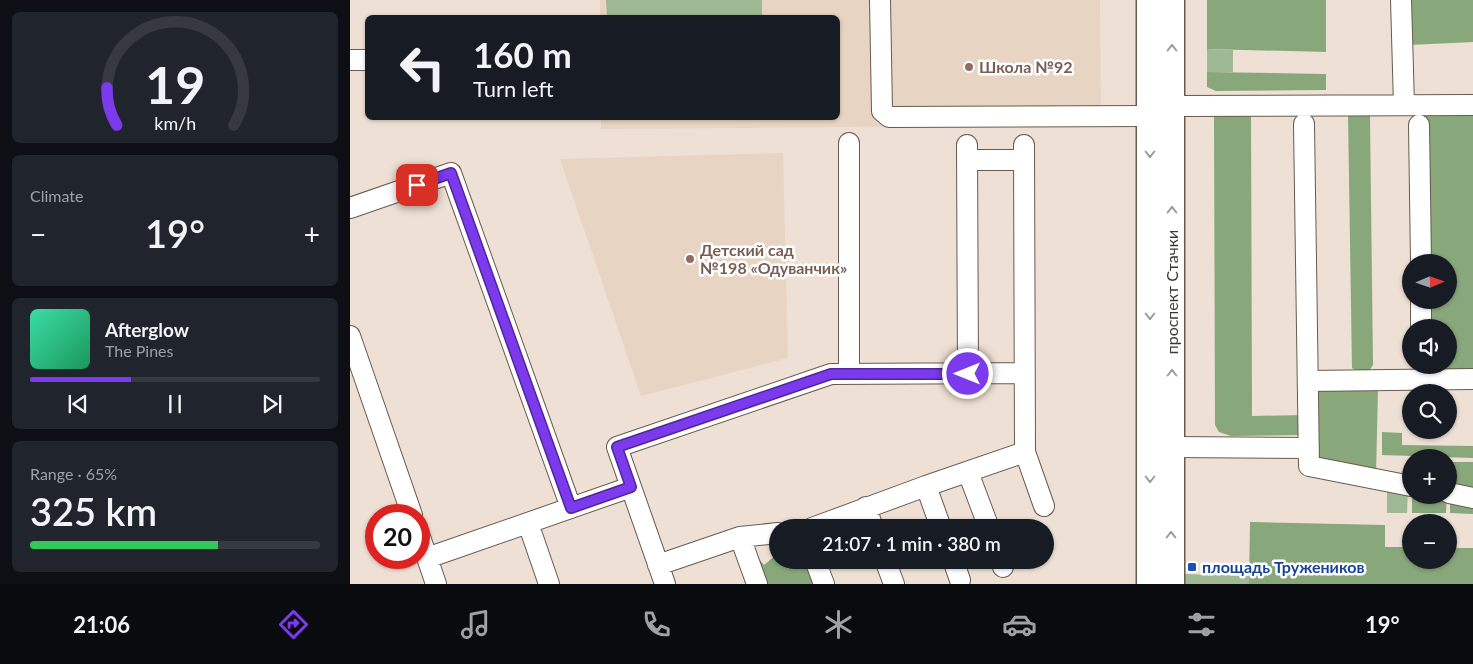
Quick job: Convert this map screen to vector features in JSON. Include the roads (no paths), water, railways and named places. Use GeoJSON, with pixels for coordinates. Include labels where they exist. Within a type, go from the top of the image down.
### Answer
{"type":"FeatureCollection","features":[{"type":"Feature","properties":{"kind":"main road","name":"проспект Стачки"},"geometry":{"type":"LineString","coordinates":[[1150,0],[1161,111],[1172,447],[1171,584]]}},
{"type":"Feature","properties":{"kind":"main road","name":"проспект Стачки"},"geometry":{"type":"LineString","coordinates":[[1150,584],[1161,111],[1171,0]]}},
{"type":"Feature","properties":{"kind":"lane"},"geometry":{"type":"LineString","coordinates":[[880,0],[882,111],[889,117],[1473,105]]}},
{"type":"Feature","properties":{"kind":"lane"},"geometry":{"type":"LineString","coordinates":[[1402,0],[1404,105]]}},
{"type":"Feature","properties":{"kind":"lane"},"geometry":{"type":"LineString","coordinates":[[350,60],[365,60]]}},
{"type":"Feature","properties":{"kind":"lane"},"geometry":{"type":"LineString","coordinates":[[1304,124],[1309,466],[1402,484]]}},
{"type":"Feature","properties":{"kind":"lane"},"geometry":{"type":"LineString","coordinates":[[1419,126],[1420,254]]}},
{"type":"Feature","properties":{"kind":"lane"},"geometry":{"type":"LineString","coordinates":[[849,143],[849,374]]}},
{"type":"Feature","properties":{"kind":"lane"},"geometry":{"type":"LineString","coordinates":[[968,374],[967,152],[1024,153],[1025,452],[1044,506]]}},
{"type":"Feature","properties":{"kind":"lane"},"geometry":{"type":"LineString","coordinates":[[350,208],[451,173],[571,508]]}},
{"type":"Feature","properties":{"kind":"lane"},"geometry":{"type":"LineString","coordinates":[[350,336],[408,504]]}},
{"type":"Feature","properties":{"kind":"lane"},"geometry":{"type":"LineString","coordinates":[[665,584],[617,447],[831,374],[1024,374]]}},
{"type":"Feature","properties":{"kind":"lane"},"geometry":{"type":"LineString","coordinates":[[1308,381],[1402,374]]}},
{"type":"Feature","properties":{"kind":"lane"},"geometry":{"type":"LineString","coordinates":[[1436,374],[1473,379]]}},
{"type":"Feature","properties":{"kind":"lane"},"geometry":{"type":"LineString","coordinates":[[1172,447],[1309,448]]}},
{"type":"Feature","properties":{"kind":"lane"},"geometry":{"type":"LineString","coordinates":[[835,519],[1025,452]]}},
{"type":"Feature","properties":{"kind":"lane"},"geometry":{"type":"LineString","coordinates":[[968,472],[986,519]]}},
{"type":"Feature","properties":{"kind":"lane"},"geometry":{"type":"LineString","coordinates":[[926,486],[938,519]]}},
{"type":"Feature","properties":{"kind":"lane"},"geometry":{"type":"LineString","coordinates":[[430,557],[631,487]]}},
{"type":"Feature","properties":{"kind":"lane"},"geometry":{"type":"LineString","coordinates":[[1457,495],[1473,498]]}},
{"type":"Feature","properties":{"kind":"lane"},"geometry":{"type":"LineString","coordinates":[[866,507],[870,519]]}},
{"type":"Feature","properties":{"kind":"lane"},"geometry":{"type":"LineString","coordinates":[[528,523],[549,584]]}},
{"type":"Feature","properties":{"kind":"lane"},"geometry":{"type":"LineString","coordinates":[[658,565],[740,537],[769,534]]}},
{"type":"Feature","properties":{"kind":"lane"},"geometry":{"type":"LineString","coordinates":[[740,537],[757,584]]}},
{"type":"Feature","properties":{"kind":"lane"},"geometry":{"type":"LineString","coordinates":[[430,567],[436,584]]}},
{"type":"Feature","properties":{"kind":"lane"},"geometry":{"type":"LineString","coordinates":[[818,569],[824,584]]}},
{"type":"Feature","properties":{"kind":"lane"},"geometry":{"type":"LineString","coordinates":[[888,569],[894,584]]}},
{"type":"Feature","properties":{"kind":"lane"},"geometry":{"type":"LineString","coordinates":[[956,569],[960,580]]}},
{"type":"Feature","properties":{"kind":"place","name":"Школа №92"},"geometry":{"type":"Point","coordinates":[969,67]}},
{"type":"Feature","properties":{"kind":"place","name":"Детский сад №198 «Одуванчик»"},"geometry":{"type":"Point","coordinates":[690,259]}},
{"type":"Feature","properties":{"kind":"place","name":"площадь Тружеников"},"geometry":{"type":"Point","coordinates":[1192,567]}}]}
